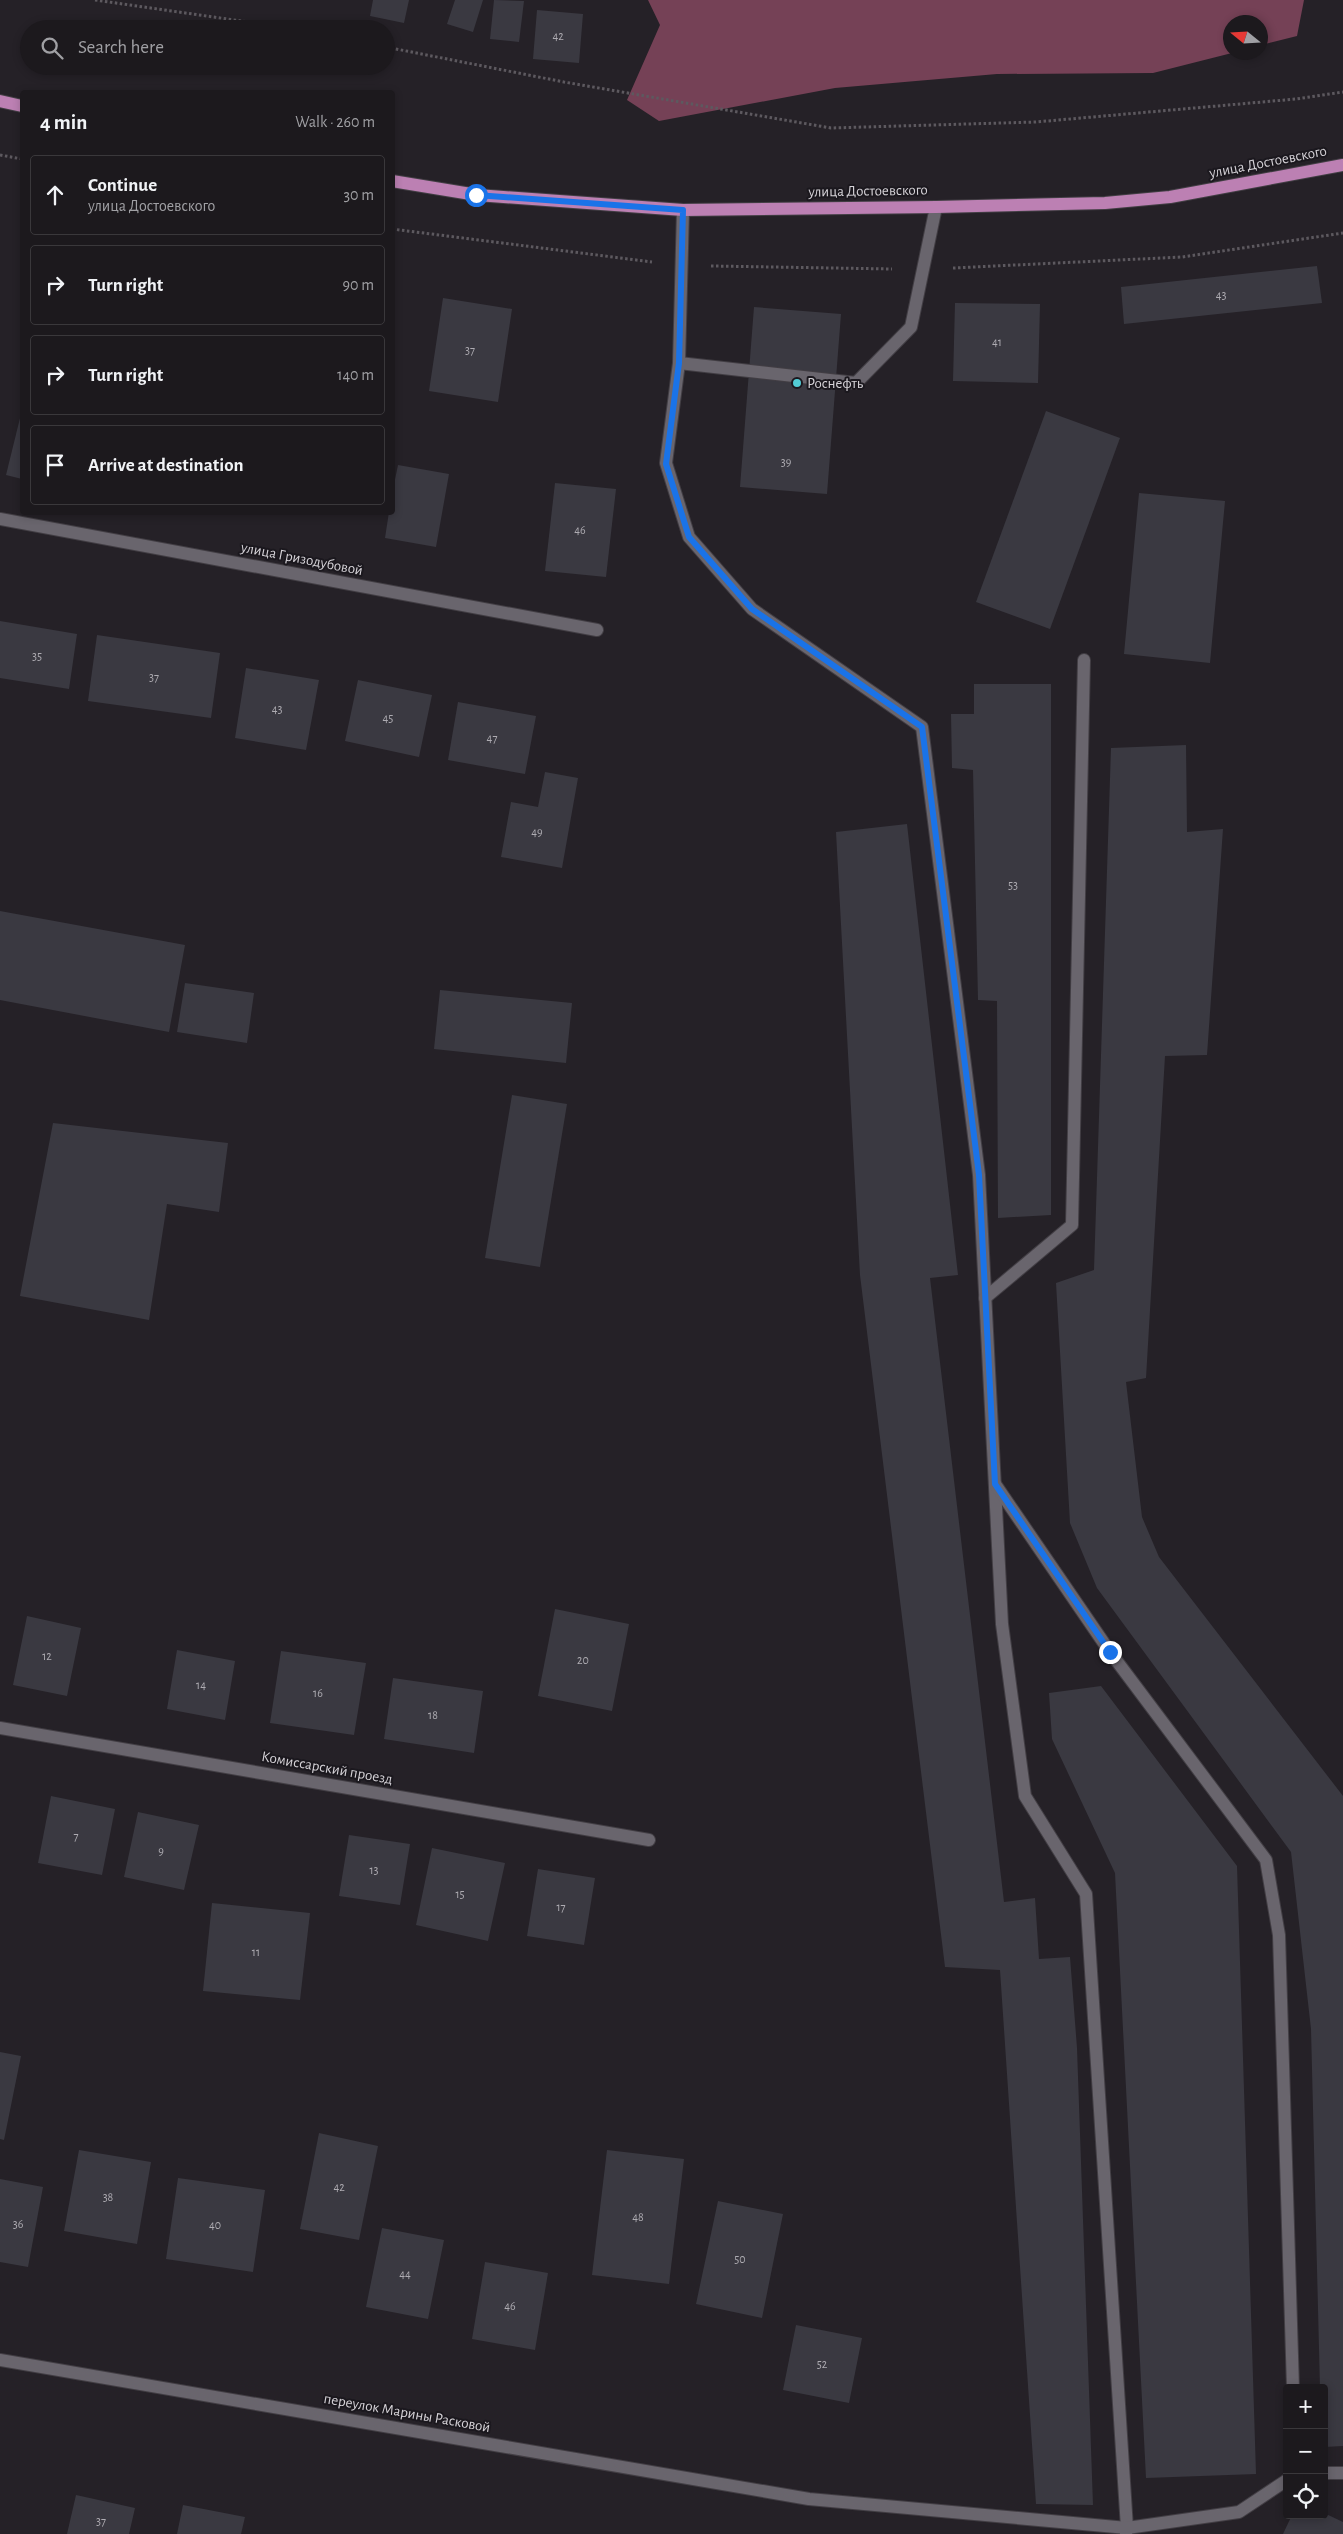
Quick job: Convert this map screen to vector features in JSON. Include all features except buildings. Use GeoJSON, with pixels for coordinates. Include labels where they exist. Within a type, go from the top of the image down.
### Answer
{"type":"FeatureCollection","features":[{"type":"Feature","properties":{"kind":"main road"},"geometry":{"type":"LineString","coordinates":[[0,101],[20,106]]}},
{"type":"Feature","properties":{"kind":"main road","name":"улица Достоевского"},"geometry":{"type":"LineString","coordinates":[[395,182],[476,195],[683,210],[936,207],[1105,203],[1170,197],[1343,165]]}},
{"type":"Feature","properties":{"kind":"street"},"geometry":{"type":"LineString","coordinates":[[679,363],[856,383],[911,327],[936,207]]}},
{"type":"Feature","properties":{"kind":"street"},"geometry":{"type":"LineString","coordinates":[[683,210],[679,363],[666,464],[689,537],[752,609],[922,727],[979,1175],[1002,1624],[1025,1796],[1086,1894],[1126,2531]]}},
{"type":"Feature","properties":{"kind":"street","name":"улица Гризодубовой"},"geometry":{"type":"LineString","coordinates":[[0,519],[597,630]]}},
{"type":"Feature","properties":{"kind":"street"},"geometry":{"type":"LineString","coordinates":[[985,1298],[1072,1225],[1084,660]]}},
{"type":"Feature","properties":{"kind":"street"},"geometry":{"type":"LineString","coordinates":[[995,1484],[1110,1652],[1266,1860],[1279,1935],[1292,2384]]}},
{"type":"Feature","properties":{"kind":"street","name":"Комиссарский проезд"},"geometry":{"type":"LineString","coordinates":[[0,1728],[650,1840]]}},
{"type":"Feature","properties":{"kind":"street","name":"переулок Марины Расковой"},"geometry":{"type":"LineString","coordinates":[[0,2360],[809,2499],[1126,2531],[1239,2512],[1283,2483]]}},
{"type":"Feature","properties":{"kind":"street"},"geometry":{"type":"LineString","coordinates":[[1328,2473],[1343,2473]]}},
{"type":"Feature","properties":{"kind":"path"},"geometry":{"type":"LineString","coordinates":[[95,0],[234,20]]}},
{"type":"Feature","properties":{"kind":"path"},"geometry":{"type":"LineString","coordinates":[[395,49],[564,82],[831,128],[1036,122],[1296,99],[1343,92]]}},
{"type":"Feature","properties":{"kind":"path"},"geometry":{"type":"LineString","coordinates":[[0,155],[20,159]]}},
{"type":"Feature","properties":{"kind":"path"},"geometry":{"type":"LineString","coordinates":[[395,229],[682,266],[924,269],[1182,257],[1343,233]]}},
{"type":"Feature","properties":{"kind":"shaded area"},"geometry":{"type":"Polygon","coordinates":[[[648,0],[1304,0],[1297,36],[1268,43],[1268,15],[1223,15],[1223,55],[1153,73],[997,74],[835,88],[659,121],[627,100],[660,25],[648,0]]]}},
{"type":"Feature","properties":{"kind":"place","name":"Роснефть"},"geometry":{"type":"Point","coordinates":[797,383]}},
{"type":"Feature","properties":{"kind":"route"},"geometry":{"type":"LineString","coordinates":[[476,195],[683,210],[679,363],[666,464],[689,537],[752,609],[822,660],[922,727],[979,1175],[995,1484],[1110,1652]]}}]}
